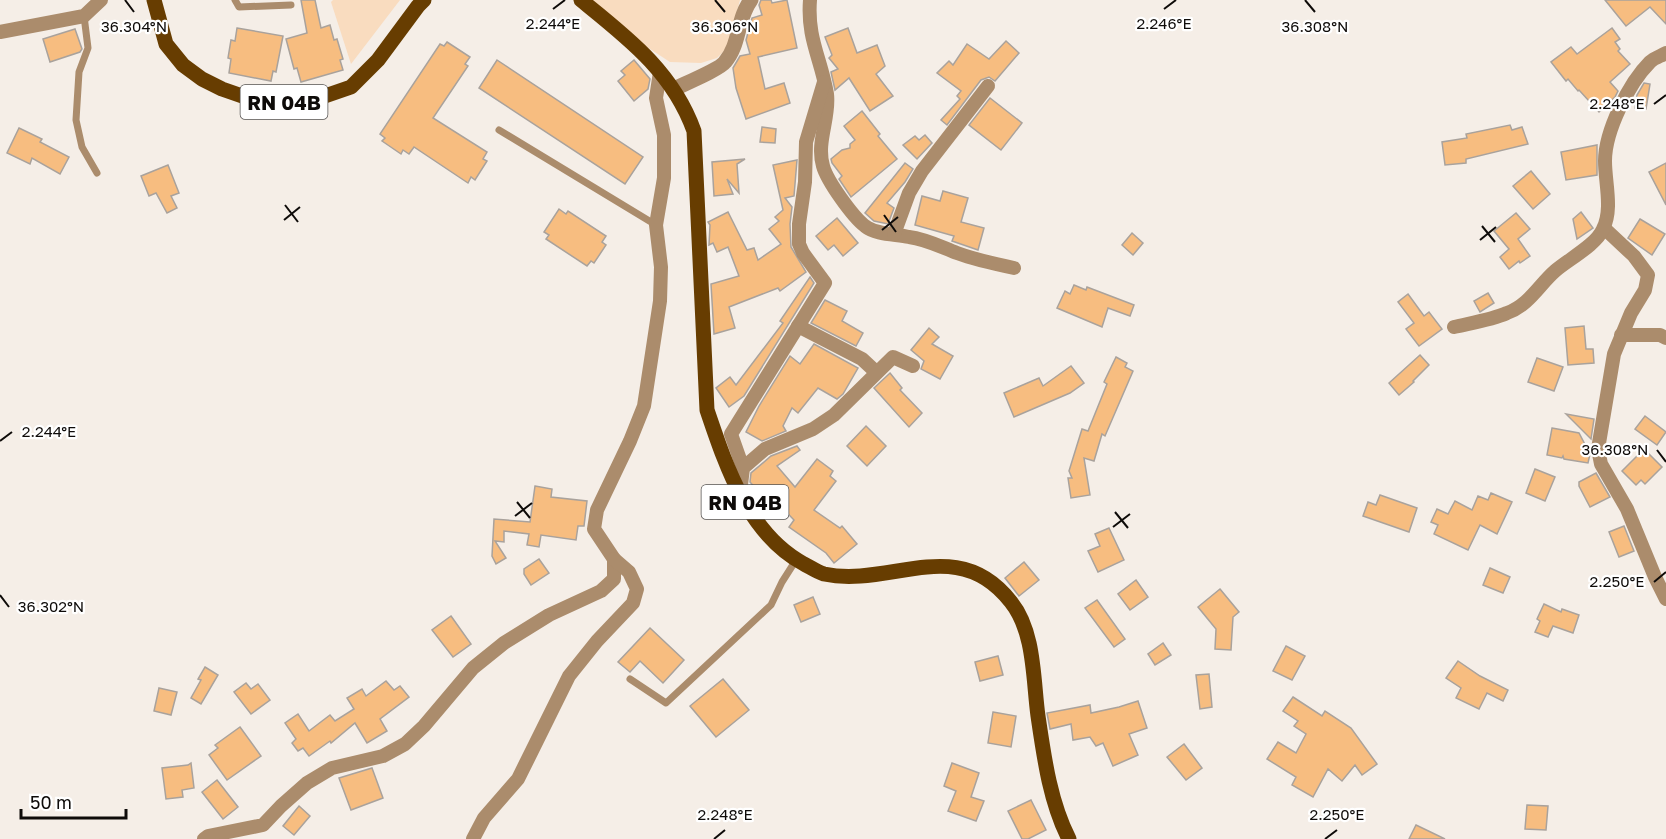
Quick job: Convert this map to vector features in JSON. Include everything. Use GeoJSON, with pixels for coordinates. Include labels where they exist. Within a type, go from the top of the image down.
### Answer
{"type":"FeatureCollection","features":[{"type":"Feature","properties":{"kind":"main road","name":"RN 04B"},"geometry":{"type":"LineString","coordinates":[[154,0],[166,44],[183,65],[202,79],[222,89],[245,97],[274,102],[322,97],[351,87],[378,60],[424,0]]}},
{"type":"Feature","properties":{"kind":"main road","name":"RN 04B"},"geometry":{"type":"LineString","coordinates":[[581,0],[622,33],[660,72],[686,109],[694,131],[707,410],[720,450],[740,493],[759,526],[790,557],[822,573],[851,577],[929,566],[960,567],[987,579],[1012,602],[1024,626],[1033,663],[1038,716],[1048,777],[1061,824],[1069,839]]}},
{"type":"Feature","properties":{"kind":"street"},"geometry":{"type":"LineString","coordinates":[[0,33],[84,16],[101,0]]}},
{"type":"Feature","properties":{"kind":"street"},"geometry":{"type":"LineString","coordinates":[[674,89],[714,70],[725,62],[751,0]]}},
{"type":"Feature","properties":{"kind":"street"},"geometry":{"type":"LineString","coordinates":[[810,0],[808,20],[824,82],[827,108],[821,145],[823,166],[841,197],[866,226],[879,232],[922,238],[978,260],[1014,268]]}},
{"type":"Feature","properties":{"kind":"street"},"geometry":{"type":"LineString","coordinates":[[1454,327],[1507,314],[1519,307],[1532,297],[1553,273],[1598,238],[1604,228],[1608,206],[1605,159],[1609,133],[1638,78],[1651,61],[1666,53]]}},
{"type":"Feature","properties":{"kind":"street"},"geometry":{"type":"LineString","coordinates":[[473,839],[484,818],[518,779],[569,676],[597,641],[633,603],[637,589],[629,572],[614,559],[594,529],[597,510],[644,406],[660,301],[661,267],[656,225],[664,178],[664,135],[656,98],[660,72]]}},
{"type":"Feature","properties":{"kind":"street"},"geometry":{"type":"LineString","coordinates":[[740,493],[743,468],[731,434],[825,283],[799,244],[806,141],[824,82]]}},
{"type":"Feature","properties":{"kind":"street"},"geometry":{"type":"LineString","coordinates":[[894,234],[909,194],[922,171],[988,86]]}},
{"type":"Feature","properties":{"kind":"street"},"geometry":{"type":"LineString","coordinates":[[1604,228],[1634,256],[1648,275],[1646,290],[1630,313],[1614,354],[1598,449],[1601,464],[1627,509],[1666,599]]}},
{"type":"Feature","properties":{"kind":"street"},"geometry":{"type":"LineString","coordinates":[[798,326],[862,359],[876,372]]}},
{"type":"Feature","properties":{"kind":"street"},"geometry":{"type":"LineString","coordinates":[[1621,335],[1660,335],[1666,338]]}},
{"type":"Feature","properties":{"kind":"street"},"geometry":{"type":"LineString","coordinates":[[743,468],[765,449],[813,429],[834,415],[893,357],[912,366]]}},
{"type":"Feature","properties":{"kind":"street"},"geometry":{"type":"LineString","coordinates":[[204,839],[208,836],[263,825],[307,783],[332,768],[383,756],[405,744],[424,726],[473,668],[504,644],[549,615],[601,591],[614,579],[614,559]]}},
{"type":"Feature","properties":{"kind":"lane"},"geometry":{"type":"LineString","coordinates":[[235,0],[239,7],[291,5]]}},
{"type":"Feature","properties":{"kind":"lane"},"geometry":{"type":"LineString","coordinates":[[84,16],[88,48],[79,72],[76,120],[82,147],[97,173]]}},
{"type":"Feature","properties":{"kind":"lane"},"geometry":{"type":"LineString","coordinates":[[499,130],[656,225]]}},
{"type":"Feature","properties":{"kind":"lane"},"geometry":{"type":"LineString","coordinates":[[630,680],[666,703],[771,605],[796,560]]}},
{"type":"Feature","properties":{"kind":"shaded area"},"geometry":{"type":"Polygon","coordinates":[[[333,0],[400,0],[351,64],[331,2],[333,0]]]}},
{"type":"Feature","properties":{"kind":"shaded area"},"geometry":{"type":"Polygon","coordinates":[[[591,0],[740,0],[727,48],[717,58],[701,63],[670,62],[647,47],[591,0]]]}},
{"type":"Feature","properties":{"kind":"building"},"geometry":{"type":"Polygon","coordinates":[[[301,0],[315,0],[321,28],[330,25],[343,59],[340,60],[343,70],[301,82],[297,68],[294,69],[286,39],[307,33],[301,0]]]}},
{"type":"Feature","properties":{"kind":"building"},"geometry":{"type":"Polygon","coordinates":[[[761,0],[771,0],[772,3],[787,0],[797,48],[758,57],[765,89],[784,83],[790,103],[746,119],[736,88],[733,68],[740,56],[750,54],[746,40],[752,18],[762,15],[759,5],[761,0]]]}},
{"type":"Feature","properties":{"kind":"building"},"geometry":{"type":"Polygon","coordinates":[[[1605,0],[1666,0],[1666,24],[1650,7],[1626,26],[1605,0]]]}},
{"type":"Feature","properties":{"kind":"building"},"geometry":{"type":"Polygon","coordinates":[[[237,28],[283,36],[276,72],[273,71],[271,81],[229,73],[231,59],[228,58],[231,40],[235,41],[237,28]]]}},
{"type":"Feature","properties":{"kind":"building"},"geometry":{"type":"Polygon","coordinates":[[[848,28],[857,53],[877,45],[885,66],[876,74],[893,96],[870,111],[849,78],[835,90],[831,72],[838,69],[829,58],[832,55],[825,37],[848,28]]]}},
{"type":"Feature","properties":{"kind":"building"},"geometry":{"type":"Polygon","coordinates":[[[1612,28],[1620,39],[1615,42],[1620,49],[1618,51],[1630,64],[1610,82],[1618,91],[1615,97],[1599,112],[1568,79],[1566,81],[1551,62],[1571,47],[1577,54],[1612,28]]]}},
{"type":"Feature","properties":{"kind":"building"},"geometry":{"type":"Polygon","coordinates":[[[75,29],[82,49],[80,52],[50,62],[43,39],[75,29]]]}},
{"type":"Feature","properties":{"kind":"building"},"geometry":{"type":"Polygon","coordinates":[[[1006,41],[1019,53],[995,81],[989,77],[981,80],[947,125],[941,120],[960,99],[957,96],[961,91],[937,73],[949,61],[953,65],[967,44],[989,59],[1006,41]]]}},
{"type":"Feature","properties":{"kind":"building"},"geometry":{"type":"Polygon","coordinates":[[[447,42],[470,57],[465,64],[468,66],[433,118],[487,152],[483,159],[487,161],[475,180],[471,177],[468,183],[414,147],[409,154],[403,150],[401,154],[382,141],[385,138],[380,134],[440,44],[444,46],[447,42]]]}},
{"type":"Feature","properties":{"kind":"building"},"geometry":{"type":"Polygon","coordinates":[[[497,60],[643,157],[625,184],[479,88],[497,60]]]}},
{"type":"Feature","properties":{"kind":"building"},"geometry":{"type":"Polygon","coordinates":[[[634,60],[650,79],[648,89],[634,101],[618,81],[625,75],[621,71],[634,60]]]}},
{"type":"Feature","properties":{"kind":"building"},"geometry":{"type":"Polygon","coordinates":[[[1644,83],[1650,84],[1646,109],[1635,108],[1637,95],[1644,83]]]}},
{"type":"Feature","properties":{"kind":"building"},"geometry":{"type":"Polygon","coordinates":[[[990,98],[1022,123],[1001,150],[969,125],[990,98]]]}},
{"type":"Feature","properties":{"kind":"building"},"geometry":{"type":"Polygon","coordinates":[[[862,111],[880,134],[878,136],[897,159],[851,197],[839,179],[842,176],[831,159],[842,150],[850,148],[850,144],[855,140],[844,126],[862,111]]]}},
{"type":"Feature","properties":{"kind":"building"},"geometry":{"type":"Polygon","coordinates":[[[1510,125],[1512,130],[1522,127],[1528,144],[1466,159],[1466,163],[1445,165],[1442,142],[1467,138],[1466,134],[1510,125]]]}},
{"type":"Feature","properties":{"kind":"building"},"geometry":{"type":"Polygon","coordinates":[[[762,127],[776,129],[775,143],[760,142],[762,127]]]}},
{"type":"Feature","properties":{"kind":"building"},"geometry":{"type":"Polygon","coordinates":[[[19,128],[42,139],[40,142],[69,157],[60,174],[32,158],[30,164],[7,153],[19,128]]]}},
{"type":"Feature","properties":{"kind":"building"},"geometry":{"type":"Polygon","coordinates":[[[925,135],[932,143],[917,159],[903,145],[915,136],[919,140],[925,135]]]}},
{"type":"Feature","properties":{"kind":"building"},"geometry":{"type":"Polygon","coordinates":[[[1597,145],[1597,175],[1566,180],[1561,152],[1597,145]]]}},
{"type":"Feature","properties":{"kind":"building"},"geometry":{"type":"Polygon","coordinates":[[[745,159],[737,164],[739,193],[727,179],[733,194],[714,196],[712,162],[745,159]]]}},
{"type":"Feature","properties":{"kind":"building"},"geometry":{"type":"Polygon","coordinates":[[[797,160],[794,196],[785,198],[792,207],[791,247],[806,272],[780,291],[778,288],[729,307],[735,328],[714,334],[711,284],[739,276],[728,247],[717,252],[713,243],[709,245],[710,225],[708,222],[728,212],[747,250],[754,248],[758,260],[781,244],[769,229],[779,221],[775,217],[783,210],[773,165],[797,160]]]}},
{"type":"Feature","properties":{"kind":"building"},"geometry":{"type":"Polygon","coordinates":[[[905,163],[913,169],[887,203],[894,208],[888,224],[874,221],[865,213],[905,163]]]}},
{"type":"Feature","properties":{"kind":"building"},"geometry":{"type":"Polygon","coordinates":[[[1666,163],[1666,205],[1649,172],[1666,163]]]}},
{"type":"Feature","properties":{"kind":"building"},"geometry":{"type":"Polygon","coordinates":[[[168,165],[179,193],[171,196],[177,208],[167,213],[156,193],[149,196],[141,176],[168,165]]]}},
{"type":"Feature","properties":{"kind":"building"},"geometry":{"type":"Polygon","coordinates":[[[1531,171],[1550,194],[1533,209],[1513,186],[1531,171]]]}},
{"type":"Feature","properties":{"kind":"building"},"geometry":{"type":"Polygon","coordinates":[[[943,191],[968,198],[961,222],[984,228],[978,250],[952,241],[954,236],[915,225],[922,196],[940,201],[943,191]]]}},
{"type":"Feature","properties":{"kind":"building"},"geometry":{"type":"Polygon","coordinates":[[[559,209],[566,214],[568,211],[606,236],[602,242],[606,245],[594,263],[591,261],[587,266],[546,239],[549,235],[544,232],[559,209]]]}},
{"type":"Feature","properties":{"kind":"building"},"geometry":{"type":"Polygon","coordinates":[[[1581,212],[1593,228],[1577,239],[1573,219],[1581,212]]]}},
{"type":"Feature","properties":{"kind":"building"},"geometry":{"type":"Polygon","coordinates":[[[1516,213],[1530,229],[1518,239],[1530,256],[1509,269],[1500,257],[1509,249],[1494,231],[1516,213]]]}},
{"type":"Feature","properties":{"kind":"building"},"geometry":{"type":"Polygon","coordinates":[[[837,218],[858,243],[843,256],[834,245],[828,250],[816,236],[837,218]]]}},
{"type":"Feature","properties":{"kind":"building"},"geometry":{"type":"Polygon","coordinates":[[[1640,219],[1665,234],[1652,255],[1628,238],[1640,219]]]}},
{"type":"Feature","properties":{"kind":"building"},"geometry":{"type":"Polygon","coordinates":[[[1132,233],[1143,243],[1133,255],[1122,245],[1132,233]]]}},
{"type":"Feature","properties":{"kind":"building"},"geometry":{"type":"Polygon","coordinates":[[[810,277],[814,283],[744,396],[729,407],[716,388],[730,377],[736,385],[783,323],[780,321],[810,277]]]}},
{"type":"Feature","properties":{"kind":"building"},"geometry":{"type":"Polygon","coordinates":[[[1074,285],[1086,290],[1087,287],[1134,305],[1130,316],[1108,308],[1102,327],[1057,308],[1065,291],[1070,294],[1074,285]]]}},
{"type":"Feature","properties":{"kind":"building"},"geometry":{"type":"Polygon","coordinates":[[[1488,293],[1494,303],[1480,312],[1474,301],[1488,293]]]}},
{"type":"Feature","properties":{"kind":"building"},"geometry":{"type":"Polygon","coordinates":[[[1408,294],[1424,316],[1429,312],[1442,329],[1419,346],[1406,329],[1414,323],[1398,302],[1408,294]]]}},
{"type":"Feature","properties":{"kind":"building"},"geometry":{"type":"Polygon","coordinates":[[[825,300],[847,311],[842,321],[863,333],[856,346],[811,323],[825,300]]]}},
{"type":"Feature","properties":{"kind":"building"},"geometry":{"type":"Polygon","coordinates":[[[1584,326],[1586,349],[1593,349],[1594,363],[1568,365],[1565,328],[1584,326]]]}},
{"type":"Feature","properties":{"kind":"building"},"geometry":{"type":"Polygon","coordinates":[[[929,328],[939,337],[932,344],[953,356],[940,379],[921,369],[924,361],[911,350],[929,328]]]}},
{"type":"Feature","properties":{"kind":"building"},"geometry":{"type":"Polygon","coordinates":[[[814,344],[858,368],[843,394],[837,399],[818,388],[798,413],[792,408],[783,426],[786,431],[762,441],[746,432],[790,356],[800,364],[814,344]]]}},
{"type":"Feature","properties":{"kind":"building"},"geometry":{"type":"Polygon","coordinates":[[[1420,355],[1429,365],[1399,395],[1389,383],[1420,355]]]}},
{"type":"Feature","properties":{"kind":"building"},"geometry":{"type":"Polygon","coordinates":[[[1116,357],[1127,363],[1125,367],[1133,371],[1105,436],[1102,434],[1094,461],[1084,458],[1090,495],[1071,498],[1068,478],[1072,478],[1069,471],[1082,429],[1088,431],[1107,384],[1104,382],[1116,357]]]}},
{"type":"Feature","properties":{"kind":"building"},"geometry":{"type":"Polygon","coordinates":[[[1537,358],[1563,367],[1554,391],[1528,382],[1537,358]]]}},
{"type":"Feature","properties":{"kind":"building"},"geometry":{"type":"Polygon","coordinates":[[[1071,366],[1084,383],[1070,393],[1014,417],[1004,393],[1039,378],[1043,386],[1071,366]]]}},
{"type":"Feature","properties":{"kind":"building"},"geometry":{"type":"Polygon","coordinates":[[[890,373],[902,388],[900,390],[922,413],[909,427],[874,388],[890,373]]]}},
{"type":"Feature","properties":{"kind":"building"},"geometry":{"type":"Polygon","coordinates":[[[1566,414],[1594,419],[1591,439],[1566,414]]]}},
{"type":"Feature","properties":{"kind":"building"},"geometry":{"type":"Polygon","coordinates":[[[1645,416],[1666,432],[1657,445],[1635,429],[1645,416]]]}},
{"type":"Feature","properties":{"kind":"building"},"geometry":{"type":"Polygon","coordinates":[[[866,426],[886,446],[867,466],[847,446],[866,426]]]}},
{"type":"Feature","properties":{"kind":"building"},"geometry":{"type":"Polygon","coordinates":[[[1552,428],[1579,433],[1590,454],[1588,463],[1564,459],[1563,456],[1562,458],[1547,455],[1552,428]]]}},
{"type":"Feature","properties":{"kind":"building"},"geometry":{"type":"Polygon","coordinates":[[[797,446],[800,450],[777,466],[795,487],[817,459],[833,471],[830,476],[836,481],[814,510],[840,528],[842,526],[857,544],[834,563],[826,553],[789,527],[794,520],[769,494],[764,498],[750,482],[751,473],[771,456],[797,446]]]}},
{"type":"Feature","properties":{"kind":"building"},"geometry":{"type":"Polygon","coordinates":[[[1644,449],[1662,467],[1645,484],[1641,480],[1636,485],[1622,471],[1644,449]]]}},
{"type":"Feature","properties":{"kind":"building"},"geometry":{"type":"Polygon","coordinates":[[[1535,469],[1555,477],[1545,501],[1526,493],[1535,469]]]}},
{"type":"Feature","properties":{"kind":"building"},"geometry":{"type":"Polygon","coordinates":[[[1596,473],[1610,497],[1590,507],[1579,482],[1596,473]]]}},
{"type":"Feature","properties":{"kind":"building"},"geometry":{"type":"Polygon","coordinates":[[[535,486],[552,489],[551,497],[587,501],[584,526],[578,526],[576,540],[541,535],[539,547],[527,545],[529,534],[504,531],[504,542],[495,541],[506,558],[496,564],[492,556],[494,519],[530,522],[535,486]]]}},
{"type":"Feature","properties":{"kind":"building"},"geometry":{"type":"Polygon","coordinates":[[[1491,493],[1512,502],[1497,534],[1480,525],[1468,550],[1434,534],[1438,525],[1431,522],[1437,509],[1448,514],[1455,501],[1472,510],[1478,496],[1488,500],[1491,493]]]}},
{"type":"Feature","properties":{"kind":"building"},"geometry":{"type":"Polygon","coordinates":[[[1380,495],[1417,508],[1409,532],[1363,516],[1368,502],[1376,505],[1380,495]]]}},
{"type":"Feature","properties":{"kind":"building"},"geometry":{"type":"Polygon","coordinates":[[[1624,526],[1634,551],[1619,557],[1609,532],[1624,526]]]}},
{"type":"Feature","properties":{"kind":"building"},"geometry":{"type":"Polygon","coordinates":[[[1109,528],[1124,560],[1098,572],[1088,551],[1100,546],[1095,534],[1109,528]]]}},
{"type":"Feature","properties":{"kind":"building"},"geometry":{"type":"Polygon","coordinates":[[[539,559],[549,573],[531,585],[524,574],[524,569],[539,559]]]}},
{"type":"Feature","properties":{"kind":"building"},"geometry":{"type":"Polygon","coordinates":[[[1024,562],[1039,580],[1019,596],[1005,578],[1024,562]]]}},
{"type":"Feature","properties":{"kind":"building"},"geometry":{"type":"Polygon","coordinates":[[[1490,568],[1510,577],[1503,593],[1483,585],[1490,568]]]}},
{"type":"Feature","properties":{"kind":"building"},"geometry":{"type":"Polygon","coordinates":[[[1136,580],[1148,597],[1130,610],[1118,594],[1136,580]]]}},
{"type":"Feature","properties":{"kind":"building"},"geometry":{"type":"Polygon","coordinates":[[[1220,589],[1239,612],[1233,617],[1231,650],[1215,649],[1216,629],[1198,607],[1220,589]]]}},
{"type":"Feature","properties":{"kind":"building"},"geometry":{"type":"Polygon","coordinates":[[[813,597],[820,614],[801,622],[794,605],[813,597]]]}},
{"type":"Feature","properties":{"kind":"building"},"geometry":{"type":"Polygon","coordinates":[[[1097,600],[1125,639],[1114,647],[1085,608],[1097,600]]]}},
{"type":"Feature","properties":{"kind":"building"},"geometry":{"type":"Polygon","coordinates":[[[1544,604],[1561,612],[1562,609],[1579,615],[1573,633],[1553,626],[1548,637],[1535,632],[1540,621],[1537,619],[1544,604]]]}},
{"type":"Feature","properties":{"kind":"building"},"geometry":{"type":"Polygon","coordinates":[[[451,616],[471,644],[453,657],[432,630],[451,616]]]}},
{"type":"Feature","properties":{"kind":"building"},"geometry":{"type":"Polygon","coordinates":[[[650,628],[684,660],[663,683],[640,661],[630,672],[618,662],[650,628]]]}},
{"type":"Feature","properties":{"kind":"building"},"geometry":{"type":"Polygon","coordinates":[[[1163,643],[1171,655],[1155,665],[1148,654],[1163,643]]]}},
{"type":"Feature","properties":{"kind":"building"},"geometry":{"type":"Polygon","coordinates":[[[1286,646],[1305,656],[1292,680],[1273,671],[1286,646]]]}},
{"type":"Feature","properties":{"kind":"building"},"geometry":{"type":"Polygon","coordinates":[[[998,656],[1003,675],[980,681],[975,662],[998,656]]]}},
{"type":"Feature","properties":{"kind":"building"},"geometry":{"type":"Polygon","coordinates":[[[1458,661],[1480,676],[1508,690],[1503,701],[1487,693],[1479,709],[1456,698],[1461,688],[1446,678],[1458,661]]]}},
{"type":"Feature","properties":{"kind":"building"},"geometry":{"type":"Polygon","coordinates":[[[205,667],[218,675],[201,704],[191,698],[205,667]]]}},
{"type":"Feature","properties":{"kind":"building"},"geometry":{"type":"Polygon","coordinates":[[[1209,674],[1212,707],[1200,709],[1196,675],[1209,674]]]}},
{"type":"Feature","properties":{"kind":"building"},"geometry":{"type":"Polygon","coordinates":[[[723,679],[749,710],[716,737],[690,706],[723,679]]]}},
{"type":"Feature","properties":{"kind":"building"},"geometry":{"type":"Polygon","coordinates":[[[386,681],[394,690],[400,686],[409,697],[380,719],[387,731],[367,743],[355,723],[331,743],[330,741],[309,756],[303,748],[298,751],[292,743],[296,739],[285,723],[298,714],[309,731],[330,715],[335,721],[354,709],[347,698],[362,689],[366,696],[386,681]]]}},
{"type":"Feature","properties":{"kind":"building"},"geometry":{"type":"Polygon","coordinates":[[[246,683],[251,689],[258,684],[270,700],[251,714],[234,692],[246,683]]]}},
{"type":"Feature","properties":{"kind":"building"},"geometry":{"type":"Polygon","coordinates":[[[159,688],[177,692],[171,715],[154,711],[159,688]]]}},
{"type":"Feature","properties":{"kind":"building"},"geometry":{"type":"Polygon","coordinates":[[[1293,697],[1322,716],[1325,711],[1351,728],[1377,764],[1362,775],[1355,765],[1342,781],[1328,769],[1313,797],[1292,785],[1296,777],[1267,759],[1278,742],[1296,753],[1306,734],[1294,726],[1298,721],[1283,711],[1293,697]]]}},
{"type":"Feature","properties":{"kind":"building"},"geometry":{"type":"Polygon","coordinates":[[[1138,701],[1147,728],[1129,734],[1138,755],[1113,766],[1103,743],[1096,746],[1090,737],[1073,740],[1071,724],[1050,729],[1047,713],[1090,705],[1091,713],[1138,701]]]}},
{"type":"Feature","properties":{"kind":"building"},"geometry":{"type":"Polygon","coordinates":[[[993,712],[1016,716],[1011,747],[988,743],[993,712]]]}},
{"type":"Feature","properties":{"kind":"building"},"geometry":{"type":"Polygon","coordinates":[[[240,727],[261,756],[227,780],[209,755],[218,748],[215,745],[240,727]]]}},
{"type":"Feature","properties":{"kind":"building"},"geometry":{"type":"Polygon","coordinates":[[[1184,744],[1202,768],[1186,780],[1167,757],[1184,744]]]}},
{"type":"Feature","properties":{"kind":"building"},"geometry":{"type":"Polygon","coordinates":[[[191,763],[194,788],[182,790],[183,797],[166,799],[162,768],[191,763]]]}},
{"type":"Feature","properties":{"kind":"building"},"geometry":{"type":"Polygon","coordinates":[[[952,763],[979,773],[971,797],[984,801],[976,821],[948,811],[956,791],[944,786],[952,763]]]}},
{"type":"Feature","properties":{"kind":"building"},"geometry":{"type":"Polygon","coordinates":[[[372,768],[383,798],[351,810],[339,778],[372,768]]]}},
{"type":"Feature","properties":{"kind":"building"},"geometry":{"type":"Polygon","coordinates":[[[217,780],[238,807],[223,819],[202,792],[217,780]]]}},
{"type":"Feature","properties":{"kind":"building"},"geometry":{"type":"Polygon","coordinates":[[[1031,800],[1046,830],[1028,839],[1022,839],[1008,811],[1031,800]]]}},
{"type":"Feature","properties":{"kind":"building"},"geometry":{"type":"Polygon","coordinates":[[[1527,805],[1548,806],[1546,830],[1525,829],[1527,805]]]}},
{"type":"Feature","properties":{"kind":"building"},"geometry":{"type":"Polygon","coordinates":[[[299,806],[310,816],[294,835],[283,826],[299,806]]]}},
{"type":"Feature","properties":{"kind":"building"},"geometry":{"type":"Polygon","coordinates":[[[1416,825],[1445,839],[1409,839],[1416,825]]]}}]}
